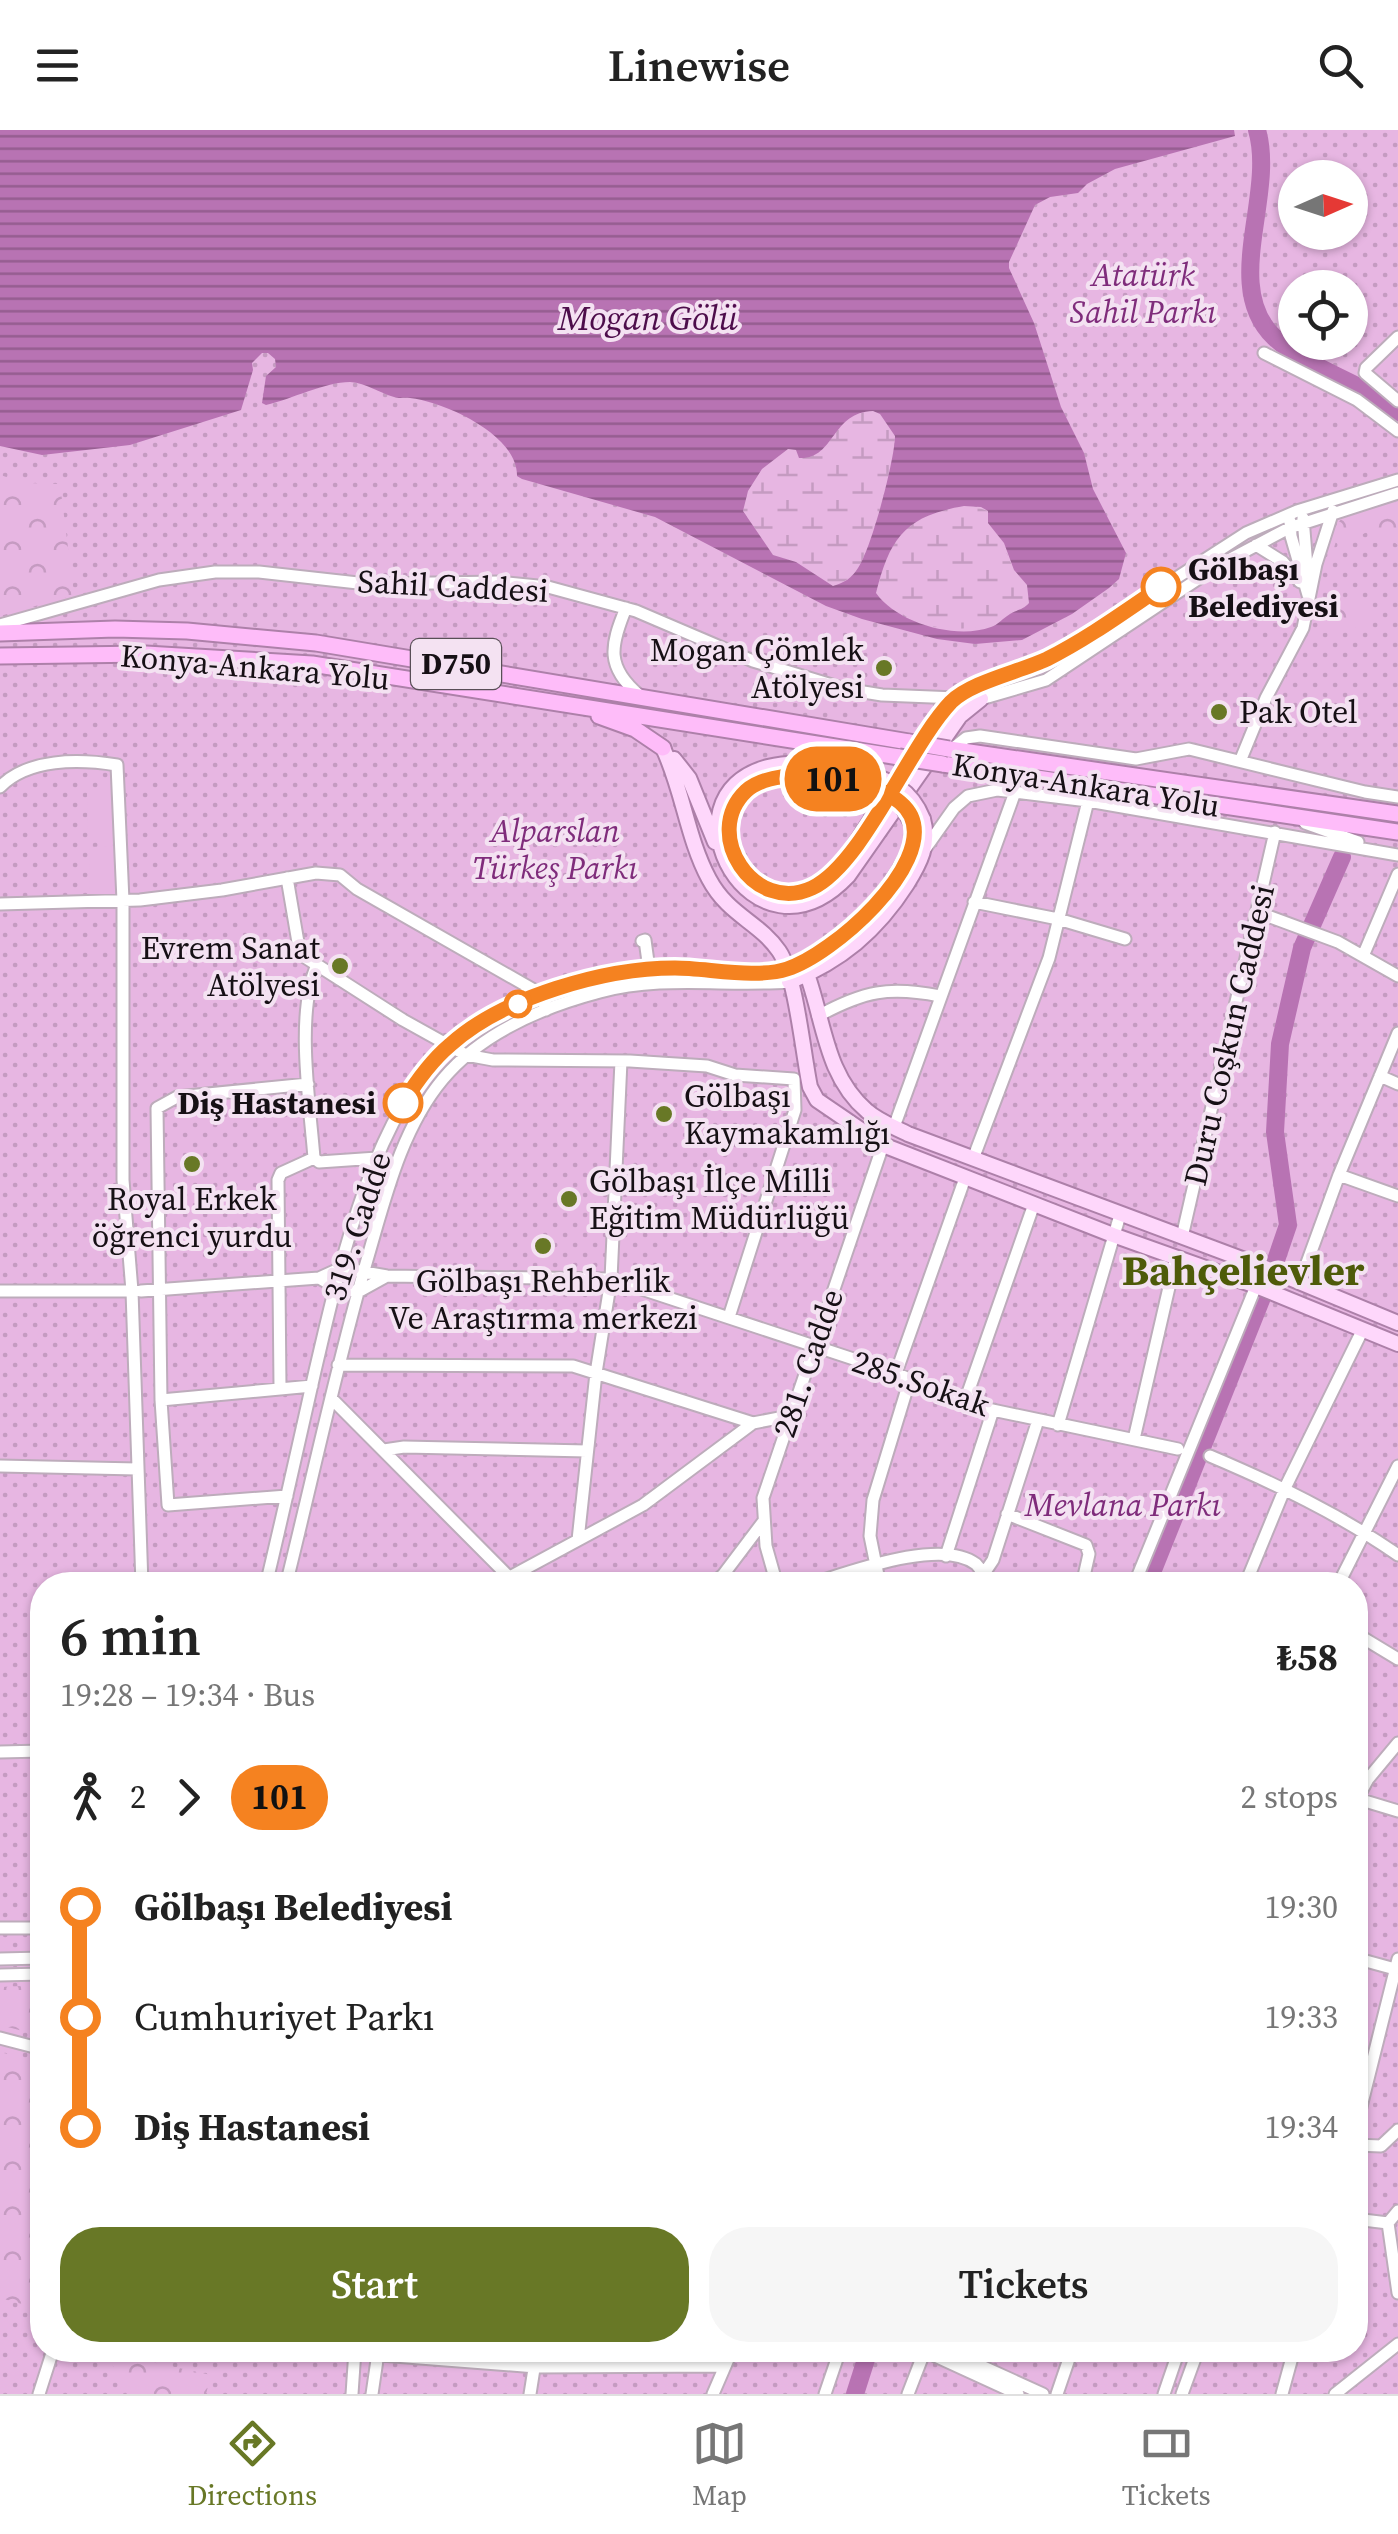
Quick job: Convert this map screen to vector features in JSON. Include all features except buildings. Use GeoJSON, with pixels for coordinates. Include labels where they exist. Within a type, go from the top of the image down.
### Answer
{"type":"FeatureCollection","features":[{"type":"Feature","properties":{"kind":"highway","name":"D750"},"geometry":{"type":"LineString","coordinates":[[0,629],[114,629],[260,636],[639,695],[908,742],[948,754],[1398,814]]}},
{"type":"Feature","properties":{"kind":"highway","name":"Konya-Ankara Yolu"},"geometry":{"type":"LineString","coordinates":[[0,656],[146,654],[312,664],[900,757],[948,754],[1282,815],[1398,832]]}},
{"type":"Feature","properties":{"kind":"highway"},"geometry":{"type":"LineString","coordinates":[[563,703],[634,729],[663,748]]}},
{"type":"Feature","properties":{"kind":"main road"},"geometry":{"type":"LineString","coordinates":[[663,748],[688,778],[713,839],[737,880],[762,901],[788,906],[810,902],[832,891],[848,876],[960,716],[981,699]]}},
{"type":"Feature","properties":{"kind":"main road"},"geometry":{"type":"LineString","coordinates":[[925,849],[926,835],[915,802],[902,788],[886,779],[792,775],[771,778],[752,786],[738,799],[730,826],[733,853],[744,872],[766,890],[783,895],[809,889],[826,879],[848,854],[954,700]]}},
{"type":"Feature","properties":{"kind":"main road"},"geometry":{"type":"LineString","coordinates":[[663,748],[710,880],[732,912],[776,948],[788,976],[812,1088],[828,1101],[838,1096],[843,1083]]}},
{"type":"Feature","properties":{"kind":"main road"},"geometry":{"type":"LineString","coordinates":[[720,848],[719,814],[728,792],[745,776],[766,767],[820,764],[859,778]]}},
{"type":"Feature","properties":{"kind":"main road","name":"319. Cadde"},"geometry":{"type":"LineString","coordinates":[[805,968],[870,913],[913,846],[919,823]]}},
{"type":"Feature","properties":{"kind":"main road","name":"319. Cadde"},"geometry":{"type":"LineString","coordinates":[[788,976],[844,954],[878,926],[906,886],[925,849]]}},
{"type":"Feature","properties":{"kind":"main road"},"geometry":{"type":"LineString","coordinates":[[805,968],[834,1067],[867,1111],[894,1127],[973,1159],[1398,1322]]}},
{"type":"Feature","properties":{"kind":"main road"},"geometry":{"type":"LineString","coordinates":[[812,1088],[817,1065],[834,1067]]}},
{"type":"Feature","properties":{"kind":"main road"},"geometry":{"type":"LineString","coordinates":[[812,1088],[883,1145],[1398,1344]]}},
{"type":"Feature","properties":{"kind":"street"},"geometry":{"type":"LineString","coordinates":[[1398,337],[1366,368],[1365,374],[1398,400]]}},
{"type":"Feature","properties":{"kind":"street"},"geometry":{"type":"LineString","coordinates":[[1264,353],[1340,390],[1398,431]]}},
{"type":"Feature","properties":{"kind":"street"},"geometry":{"type":"LineString","coordinates":[[954,700],[1066,649],[1207,556],[1398,480]]}},
{"type":"Feature","properties":{"kind":"street"},"geometry":{"type":"LineString","coordinates":[[1304,515],[1332,512],[1398,493]]}},
{"type":"Feature","properties":{"kind":"street"},"geometry":{"type":"LineString","coordinates":[[1241,760],[1266,698],[1304,628],[1316,564],[1332,512]]}},
{"type":"Feature","properties":{"kind":"street"},"geometry":{"type":"LineString","coordinates":[[1304,515],[1310,598]]}},
{"type":"Feature","properties":{"kind":"street","name":"Sahil Caddesi"},"geometry":{"type":"LineString","coordinates":[[0,629],[159,580],[234,571],[367,584],[522,584],[626,608],[800,678],[865,694],[981,699],[1046,680],[1219,565],[1290,528],[1304,515]]}},
{"type":"Feature","properties":{"kind":"street"},"geometry":{"type":"LineString","coordinates":[[1290,528],[1310,598]]}},
{"type":"Feature","properties":{"kind":"street"},"geometry":{"type":"LineString","coordinates":[[1256,544],[1291,570],[1310,598]]}},
{"type":"Feature","properties":{"kind":"street"},"geometry":{"type":"LineString","coordinates":[[626,608],[613,647],[616,668],[639,695]]}},
{"type":"Feature","properties":{"kind":"street"},"geometry":{"type":"LineString","coordinates":[[948,754],[966,738],[980,736],[1136,759],[1189,749],[1398,797]]}},
{"type":"Feature","properties":{"kind":"street"},"geometry":{"type":"LineString","coordinates":[[0,787],[10,777],[42,765],[116,765],[123,901],[122,1180],[136,1291],[141,1572]]}},
{"type":"Feature","properties":{"kind":"street","name":"319. Cadde"},"geometry":{"type":"LineString","coordinates":[[925,849],[954,808],[968,796],[997,790],[1088,801],[1397,855]]}},
{"type":"Feature","properties":{"kind":"street"},"geometry":{"type":"LineString","coordinates":[[894,1127],[1015,792]]}},
{"type":"Feature","properties":{"kind":"street"},"geometry":{"type":"LineString","coordinates":[[973,1159],[1048,958],[1088,801]]}},
{"type":"Feature","properties":{"kind":"street"},"geometry":{"type":"LineString","coordinates":[[1282,815],[1397,855]]}},
{"type":"Feature","properties":{"kind":"street","name":"Duru Coşkun Caddesi"},"geometry":{"type":"LineString","coordinates":[[1182,1237],[1276,832]]}},
{"type":"Feature","properties":{"kind":"street"},"geometry":{"type":"LineString","coordinates":[[0,904],[140,900],[316,873],[340,875],[357,889],[541,994],[546,1010]]}},
{"type":"Feature","properties":{"kind":"street"},"geometry":{"type":"LineString","coordinates":[[1363,956],[1398,874]]}},
{"type":"Feature","properties":{"kind":"street"},"geometry":{"type":"LineString","coordinates":[[287,878],[300,954],[466,1055],[493,1060],[707,1066],[735,1076],[794,1079],[795,1110],[729,1317]]}},
{"type":"Feature","properties":{"kind":"street"},"geometry":{"type":"LineString","coordinates":[[974,902],[1058,919],[1125,939]]}},
{"type":"Feature","properties":{"kind":"street"},"geometry":{"type":"LineString","coordinates":[[1257,912],[1309,930],[1398,976]]}},
{"type":"Feature","properties":{"kind":"street"},"geometry":{"type":"LineString","coordinates":[[642,941],[645,940],[649,969]]}},
{"type":"Feature","properties":{"kind":"street"},"geometry":{"type":"LineString","coordinates":[[317,965],[309,983],[308,1084],[314,1158],[319,1162],[377,1158]]}},
{"type":"Feature","properties":{"kind":"street","name":"319. Cadde"},"geometry":{"type":"LineString","coordinates":[[269,1572],[335,1287],[377,1158],[406,1098],[448,1046],[487,1019],[541,994],[620,973],[649,969],[788,976]]}},
{"type":"Feature","properties":{"kind":"street","name":"319. Cadde"},"geometry":{"type":"LineString","coordinates":[[289,1572],[364,1270],[412,1126],[444,1078],[466,1055],[498,1032],[600,992],[647,982],[788,976]]}},
{"type":"Feature","properties":{"kind":"street"},"geometry":{"type":"LineString","coordinates":[[818,1016],[871,992],[898,989],[940,996]]}},
{"type":"Feature","properties":{"kind":"street"},"geometry":{"type":"LineString","coordinates":[[1300,1282],[1339,1174],[1398,1033]]}},
{"type":"Feature","properties":{"kind":"street"},"geometry":{"type":"LineString","coordinates":[[578,1540],[596,1372],[611,1278],[620,1061]]}},
{"type":"Feature","properties":{"kind":"street"},"geometry":{"type":"LineString","coordinates":[[1380,1076],[1398,1084]]}},
{"type":"Feature","properties":{"kind":"street"},"geometry":{"type":"LineString","coordinates":[[307,1500],[168,1505],[162,1400],[158,1108],[176,1097],[308,1084]]}},
{"type":"Feature","properties":{"kind":"street"},"geometry":{"type":"LineString","coordinates":[[794,1094],[812,1088]]}},
{"type":"Feature","properties":{"kind":"street","name":"281. Cadde"},"geometry":{"type":"LineString","coordinates":[[774,1572],[763,1522],[763,1498],[883,1145]]}},
{"type":"Feature","properties":{"kind":"street"},"geometry":{"type":"LineString","coordinates":[[280,1387],[278,1180],[281,1173],[314,1158]]}},
{"type":"Feature","properties":{"kind":"street"},"geometry":{"type":"LineString","coordinates":[[1339,1174],[1398,1196]]}},
{"type":"Feature","properties":{"kind":"street"},"geometry":{"type":"LineString","coordinates":[[896,1373],[964,1178]]}},
{"type":"Feature","properties":{"kind":"street"},"geometry":{"type":"LineString","coordinates":[[964,1404],[1034,1204]]}},
{"type":"Feature","properties":{"kind":"street"},"geometry":{"type":"LineString","coordinates":[[1058,1424],[1120,1214]]}},
{"type":"Feature","properties":{"kind":"street"},"geometry":{"type":"LineString","coordinates":[[1134,1439],[1176,1257]]}},
{"type":"Feature","properties":{"kind":"street"},"geometry":{"type":"LineString","coordinates":[[0,1291],[162,1290],[319,1278],[341,1268]]}},
{"type":"Feature","properties":{"kind":"street","name":"285.Sokak"},"geometry":{"type":"LineString","coordinates":[[341,1268],[386,1276],[611,1278],[896,1373],[964,1404],[1178,1449]]}},
{"type":"Feature","properties":{"kind":"street"},"geometry":{"type":"LineString","coordinates":[[319,1278],[335,1287],[358,1292],[386,1276]]}},
{"type":"Feature","properties":{"kind":"street"},"geometry":{"type":"LineString","coordinates":[[1139,1572],[1256,1286]]}},
{"type":"Feature","properties":{"kind":"street"},"geometry":{"type":"LineString","coordinates":[[1250,1572],[1285,1488],[1363,1329]]}},
{"type":"Feature","properties":{"kind":"street"},"geometry":{"type":"LineString","coordinates":[[338,1365],[574,1366],[753,1423]]}},
{"type":"Feature","properties":{"kind":"street"},"geometry":{"type":"LineString","coordinates":[[877,1572],[870,1536],[874,1500],[910,1379]]}},
{"type":"Feature","properties":{"kind":"street"},"geometry":{"type":"LineString","coordinates":[[162,1400],[312,1386]]}},
{"type":"Feature","properties":{"kind":"street"},"geometry":{"type":"LineString","coordinates":[[331,1398],[502,1572]]}},
{"type":"Feature","properties":{"kind":"street"},"geometry":{"type":"LineString","coordinates":[[946,1556],[994,1410]]}},
{"type":"Feature","properties":{"kind":"street"},"geometry":{"type":"LineString","coordinates":[[528,1572],[643,1505],[753,1423],[790,1416]]}},
{"type":"Feature","properties":{"kind":"street"},"geometry":{"type":"LineString","coordinates":[[988,1572],[1038,1420]]}},
{"type":"Feature","properties":{"kind":"street"},"geometry":{"type":"LineString","coordinates":[[384,1450],[404,1447],[588,1452]]}},
{"type":"Feature","properties":{"kind":"street"},"geometry":{"type":"LineString","coordinates":[[1210,1456],[1285,1488],[1364,1531],[1398,1555]]}},
{"type":"Feature","properties":{"kind":"street"},"geometry":{"type":"LineString","coordinates":[[0,1466],[137,1469]]}},
{"type":"Feature","properties":{"kind":"street"},"geometry":{"type":"LineString","coordinates":[[1344,1572],[1398,1466]]}},
{"type":"Feature","properties":{"kind":"street"},"geometry":{"type":"LineString","coordinates":[[1007,1514],[1086,1545],[1090,1554],[1085,1572]]}},
{"type":"Feature","properties":{"kind":"street"},"geometry":{"type":"LineString","coordinates":[[725,1572],[763,1522]]}},
{"type":"Feature","properties":{"kind":"street"},"geometry":{"type":"LineString","coordinates":[[852,1572],[931,1553],[972,1562],[979,1572]]}},
{"type":"Feature","properties":{"kind":"street"},"geometry":{"type":"LineString","coordinates":[[1368,1641],[1398,1659]]}},
{"type":"Feature","properties":{"kind":"street"},"geometry":{"type":"LineString","coordinates":[[1368,1783],[1398,1742]]}},
{"type":"Feature","properties":{"kind":"street"},"geometry":{"type":"LineString","coordinates":[[0,1752],[30,1751]]}},
{"type":"Feature","properties":{"kind":"street"},"geometry":{"type":"LineString","coordinates":[[1368,1803],[1398,1811]]}},
{"type":"Feature","properties":{"kind":"street"},"geometry":{"type":"LineString","coordinates":[[0,1928],[30,1928]]}},
{"type":"Feature","properties":{"kind":"street"},"geometry":{"type":"LineString","coordinates":[[0,1959],[30,1958]]}},
{"type":"Feature","properties":{"kind":"street"},"geometry":{"type":"LineString","coordinates":[[1368,1960],[1397,1964],[1368,2079]]}},
{"type":"Feature","properties":{"kind":"street"},"geometry":{"type":"LineString","coordinates":[[0,1975],[30,1974]]}},
{"type":"Feature","properties":{"kind":"street"},"geometry":{"type":"LineString","coordinates":[[0,2038],[30,2046]]}},
{"type":"Feature","properties":{"kind":"street"},"geometry":{"type":"LineString","coordinates":[[1368,2145],[1381,2146],[1398,2130]]}},
{"type":"Feature","properties":{"kind":"street"},"geometry":{"type":"LineString","coordinates":[[1398,2210],[1388,2222],[1398,2294]]}},
{"type":"Feature","properties":{"kind":"street"},"geometry":{"type":"LineString","coordinates":[[1368,2220],[1388,2222]]}},
{"type":"Feature","properties":{"kind":"street"},"geometry":{"type":"LineString","coordinates":[[1336,2394],[1398,2344]]}},
{"type":"Feature","properties":{"kind":"street"},"geometry":{"type":"LineString","coordinates":[[39,2394],[49,2362]]}},
{"type":"Feature","properties":{"kind":"street"},"geometry":{"type":"LineString","coordinates":[[352,2394],[354,2362]]}},
{"type":"Feature","properties":{"kind":"street"},"geometry":{"type":"LineString","coordinates":[[372,2394],[377,2362]]}},
{"type":"Feature","properties":{"kind":"street"},"geometry":{"type":"LineString","coordinates":[[471,2362],[536,2367],[725,2366]]}},
{"type":"Feature","properties":{"kind":"street"},"geometry":{"type":"LineString","coordinates":[[530,2394],[536,2362]]}},
{"type":"Feature","properties":{"kind":"street"},"geometry":{"type":"LineString","coordinates":[[714,2394],[727,2362]]}},
{"type":"Feature","properties":{"kind":"street"},"geometry":{"type":"LineString","coordinates":[[825,2394],[836,2362]]}},
{"type":"Feature","properties":{"kind":"street"},"geometry":{"type":"LineString","coordinates":[[908,2394],[920,2362]]}},
{"type":"Feature","properties":{"kind":"street"},"geometry":{"type":"LineString","coordinates":[[970,2362],[1018,2394]]}},
{"type":"Feature","properties":{"kind":"street"},"geometry":{"type":"LineString","coordinates":[[971,2362],[1043,2394]]}},
{"type":"Feature","properties":{"kind":"street"},"geometry":{"type":"LineString","coordinates":[[1057,2394],[1068,2362]]}},
{"type":"Feature","properties":{"kind":"street"},"geometry":{"type":"LineString","coordinates":[[1164,2394],[1175,2362]]}},
{"type":"Feature","properties":{"kind":"street"},"geometry":{"type":"LineString","coordinates":[[1182,2394],[1194,2362]]}},
{"type":"Feature","properties":{"kind":"street"},"geometry":{"type":"LineString","coordinates":[[1282,2394],[1291,2362]]}},
{"type":"Feature","properties":{"kind":"green space"},"geometry":{"type":"Polygon","coordinates":[[[0,130],[1398,130],[1398,2394],[0,2394],[0,130]]]}},
{"type":"Feature","properties":{"kind":"green space"},"geometry":{"type":"Polygon","coordinates":[[[873,411],[880,414],[895,436],[887,483],[858,568],[833,586],[796,562],[773,555],[743,511],[748,491],[762,469],[788,449],[815,444],[851,418],[873,411]]]}},
{"type":"Feature","properties":{"kind":"green space"},"geometry":{"type":"Polygon","coordinates":[[[0,475],[26,483],[60,484],[74,595],[0,616],[0,475]]]}},
{"type":"Feature","properties":{"kind":"green space"},"geometry":{"type":"Polygon","coordinates":[[[1398,503],[1398,545],[1391,540],[1374,543],[1374,528],[1354,539],[1336,541],[1334,548],[1329,544],[1344,516],[1398,503]]]}},
{"type":"Feature","properties":{"kind":"green space"},"geometry":{"type":"Polygon","coordinates":[[[973,506],[988,511],[1014,570],[1027,585],[1027,607],[994,627],[952,629],[917,624],[878,597],[889,556],[906,529],[932,512],[973,506]]]}},
{"type":"Feature","properties":{"kind":"green space"},"geometry":{"type":"Polygon","coordinates":[[[1362,599],[1372,620],[1367,626],[1323,633],[1319,630],[1322,611],[1362,599]]]}},
{"type":"Feature","properties":{"kind":"green space"},"geometry":{"type":"Polygon","coordinates":[[[87,790],[113,790],[114,841],[88,841],[87,790]]]}},
{"type":"Feature","properties":{"kind":"green space"},"geometry":{"type":"Polygon","coordinates":[[[115,846],[116,894],[90,895],[89,847],[115,846]]]}},
{"type":"Feature","properties":{"kind":"green space"},"geometry":{"type":"Polygon","coordinates":[[[30,1986],[30,2033],[0,2025],[0,1987],[30,1986]]]}},
{"type":"Feature","properties":{"kind":"green space"},"geometry":{"type":"Polygon","coordinates":[[[0,2052],[30,2060],[30,2300],[22,2304],[0,2298],[0,2052]]]}},
{"type":"Feature","properties":{"kind":"green space"},"geometry":{"type":"Polygon","coordinates":[[[111,2362],[152,2362],[211,2375],[206,2394],[127,2394],[111,2362]]]}},
{"type":"Feature","properties":{"kind":"water","name":"Mogan Gölü"},"geometry":{"type":"Polygon","coordinates":[[[0,130],[1234,130],[1235,136],[1115,169],[1078,193],[1050,197],[1035,205],[1009,262],[1061,407],[1084,453],[1093,489],[1126,553],[1119,579],[1109,588],[1072,614],[1022,640],[975,644],[937,639],[826,606],[655,517],[522,479],[517,476],[506,447],[493,434],[442,406],[394,397],[350,382],[266,405],[262,403],[266,376],[276,367],[275,359],[268,353],[262,353],[252,363],[241,410],[130,445],[42,455],[0,446],[0,130]],[[873,411],[849,419],[811,457],[799,458],[796,450],[788,449],[762,469],[748,491],[743,511],[773,555],[796,562],[833,586],[856,572],[887,483],[895,436],[880,414],[873,411]],[[964,506],[914,523],[894,544],[876,593],[898,613],[945,630],[977,631],[994,626],[1029,603],[1027,585],[1014,570],[1004,543],[988,523],[988,511],[964,506]]]}},
{"type":"Feature","properties":{"kind":"waterway"},"geometry":{"type":"LineString","coordinates":[[1257,130],[1260,183],[1250,266],[1259,316],[1288,348],[1398,412]]}},
{"type":"Feature","properties":{"kind":"waterway"},"geometry":{"type":"LineString","coordinates":[[1274,1266],[1288,1225],[1275,1132],[1280,1044],[1302,948],[1342,857]]}},
{"type":"Feature","properties":{"kind":"waterway"},"geometry":{"type":"LineString","coordinates":[[1152,1572],[1263,1295]]}},
{"type":"Feature","properties":{"kind":"waterway"},"geometry":{"type":"LineString","coordinates":[[855,2394],[865,2362]]}},
{"type":"Feature","properties":{"kind":"bus line","name":"101"},"geometry":{"type":"LineString","coordinates":[[403,1103],[430,1066],[458,1038],[487,1019],[541,994],[649,969],[787,970],[840,940],[877,905],[913,846],[914,828],[904,806],[899,800],[893,796],[887,792],[870,786],[804,775],[762,781],[738,799],[730,816],[729,835],[735,858],[744,872],[757,884],[783,895],[809,889],[841,864],[878,812],[896,784],[951,702],[1066,649],[1161,587]]}},
{"type":"Feature","properties":{"kind":"place","name":"Gölbaşı Belediyesi"},"geometry":{"type":"Point","coordinates":[1161,587]}},
{"type":"Feature","properties":{"kind":"place","name":"Mogan Çömlek Atölyesi"},"geometry":{"type":"Point","coordinates":[884,668]}},
{"type":"Feature","properties":{"kind":"place","name":"Pak Otel"},"geometry":{"type":"Point","coordinates":[1219,712]}},
{"type":"Feature","properties":{"kind":"place","name":"Evrem Sanat Atölyesi"},"geometry":{"type":"Point","coordinates":[340,966]}},
{"type":"Feature","properties":{"kind":"place","name":"Diş Hastanesi"},"geometry":{"type":"Point","coordinates":[403,1103]}},
{"type":"Feature","properties":{"kind":"place","name":"Gölbaşı Kaymakamlığı"},"geometry":{"type":"Point","coordinates":[664,1114]}},
{"type":"Feature","properties":{"kind":"place","name":"Royal Erkek öğrenci yurdu"},"geometry":{"type":"Point","coordinates":[192,1164]}},
{"type":"Feature","properties":{"kind":"place","name":"Gölbaşı İlçe Milli Eğitim Müdürlüğü"},"geometry":{"type":"Point","coordinates":[569,1199]}},
{"type":"Feature","properties":{"kind":"place","name":"Gölbaşı Rehberlik Ve Araştırma merkezi"},"geometry":{"type":"Point","coordinates":[543,1246]}},
{"type":"Feature","properties":{"kind":"district","name":"Bahçelievler"},"geometry":{"type":"Point","coordinates":[1243,1270]}},
{"type":"Feature","properties":{"kind":"park label","name":"Atatürk Sahil Parkı"},"geometry":{"type":"Point","coordinates":[1143,294]}},
{"type":"Feature","properties":{"kind":"park label","name":"Alparslan Türkeş Parkı"},"geometry":{"type":"Point","coordinates":[555,850]}},
{"type":"Feature","properties":{"kind":"park label","name":"Mevlana Parkı"},"geometry":{"type":"Point","coordinates":[1123,1505]}}]}
